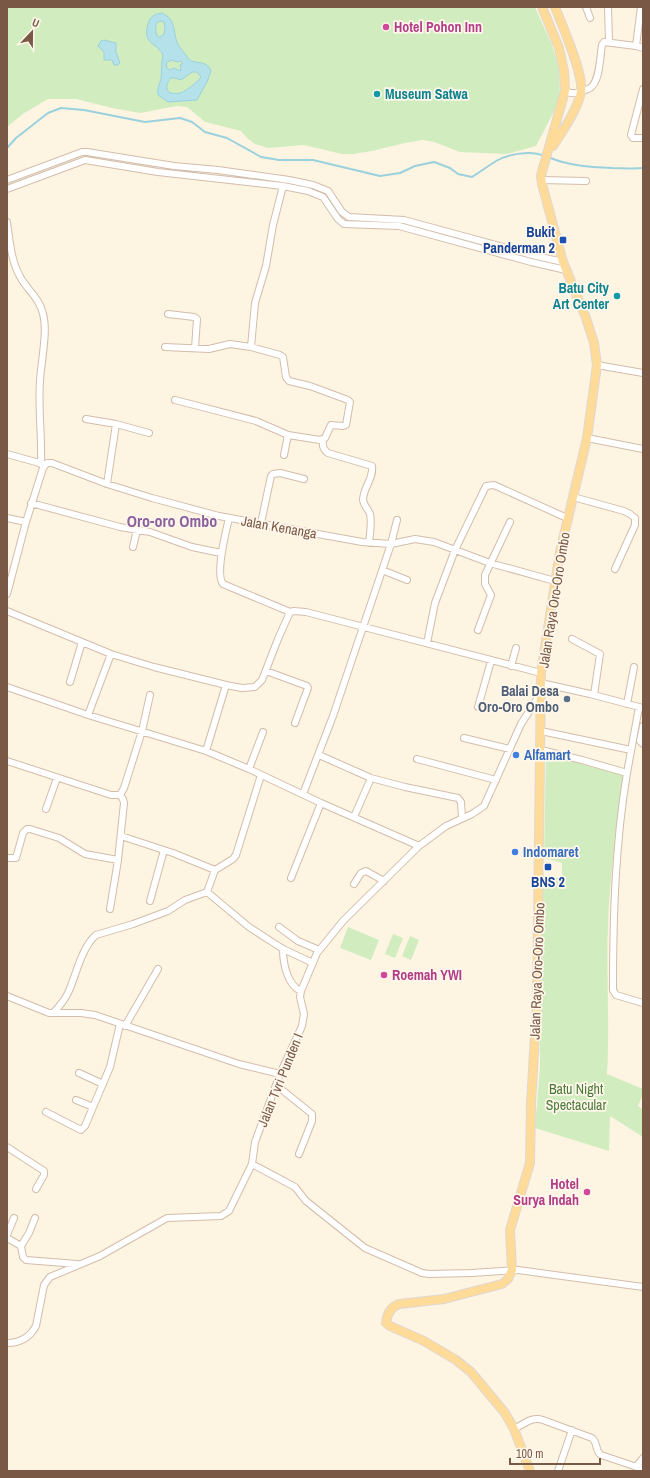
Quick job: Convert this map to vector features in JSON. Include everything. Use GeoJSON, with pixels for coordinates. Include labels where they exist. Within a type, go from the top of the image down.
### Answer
{"type":"FeatureCollection","features":[{"type":"Feature","properties":{"kind":"main road","name":"Jalan Raya Oro-Oro Ombo"},"geometry":{"type":"LineString","coordinates":[[512,1270],[510,1230],[530,1163],[537,1001],[541,683],[555,581],[567,518],[587,438],[597,365],[594,343],[586,318],[563,262],[541,180],[565,91],[564,71],[559,48],[542,7]]}},
{"type":"Feature","properties":{"kind":"main road"},"geometry":{"type":"LineString","coordinates":[[554,7],[579,74],[581,91]]}},
{"type":"Feature","properties":{"kind":"main road","name":"Jalan Raya Oro-Oro Ombo"},"geometry":{"type":"LineString","coordinates":[[547,156],[571,115],[581,91]]}},
{"type":"Feature","properties":{"kind":"main road"},"geometry":{"type":"LineString","coordinates":[[512,1270],[508,1279],[502,1284],[439,1300],[399,1304],[393,1307],[389,1312],[386,1322],[390,1326],[424,1341],[456,1360],[468,1370],[505,1413],[514,1429],[530,1471]]}},
{"type":"Feature","properties":{"kind":"street"},"geometry":{"type":"LineString","coordinates":[[586,7],[590,18]]}},
{"type":"Feature","properties":{"kind":"street"},"geometry":{"type":"LineString","coordinates":[[608,7],[609,42]]}},
{"type":"Feature","properties":{"kind":"street"},"geometry":{"type":"LineString","coordinates":[[636,46],[641,7]]}},
{"type":"Feature","properties":{"kind":"street"},"geometry":{"type":"LineString","coordinates":[[565,91],[573,94],[590,88],[595,82],[602,45],[604,42],[643,48]]}},
{"type":"Feature","properties":{"kind":"street"},"geometry":{"type":"LineString","coordinates":[[643,89],[640,111],[631,135],[633,138],[643,138]]}},
{"type":"Feature","properties":{"kind":"street"},"geometry":{"type":"LineString","coordinates":[[7,180],[82,152],[174,166],[218,170],[288,180],[319,186],[328,191],[342,212],[349,218],[399,219],[563,262]]}},
{"type":"Feature","properties":{"kind":"street"},"geometry":{"type":"LineString","coordinates":[[7,189],[85,160],[158,172],[284,186],[319,194],[326,201],[338,219],[344,224],[399,226],[566,270]]}},
{"type":"Feature","properties":{"kind":"street"},"geometry":{"type":"LineString","coordinates":[[216,178],[218,170]]}},
{"type":"Feature","properties":{"kind":"street"},"geometry":{"type":"LineString","coordinates":[[231,181],[232,173]]}},
{"type":"Feature","properties":{"kind":"street"},"geometry":{"type":"LineString","coordinates":[[541,180],[586,181]]}},
{"type":"Feature","properties":{"kind":"street"},"geometry":{"type":"LineString","coordinates":[[251,347],[255,303],[266,266],[284,186]]}},
{"type":"Feature","properties":{"kind":"street"},"geometry":{"type":"LineString","coordinates":[[399,219],[399,226]]}},
{"type":"Feature","properties":{"kind":"street"},"geometry":{"type":"LineString","coordinates":[[7,222],[14,264],[22,281],[35,296],[42,308],[44,316],[40,382],[43,464],[7,594]]}},
{"type":"Feature","properties":{"kind":"street"},"geometry":{"type":"LineString","coordinates":[[168,314],[194,317],[197,319],[195,348]]}},
{"type":"Feature","properties":{"kind":"street"},"geometry":{"type":"LineString","coordinates":[[165,347],[209,349],[230,344],[251,347],[280,355],[283,357],[286,376],[291,382],[310,386],[348,400],[350,402],[346,425],[331,425],[322,444],[325,451],[328,453],[372,466],[373,471],[364,493],[363,500],[370,516],[371,530],[369,542]]}},
{"type":"Feature","properties":{"kind":"street"},"geometry":{"type":"LineString","coordinates":[[597,365],[643,373]]}},
{"type":"Feature","properties":{"kind":"street"},"geometry":{"type":"LineString","coordinates":[[175,400],[256,421],[288,435],[323,440]]}},
{"type":"Feature","properties":{"kind":"street"},"geometry":{"type":"LineString","coordinates":[[86,419],[149,432]]}},
{"type":"Feature","properties":{"kind":"street"},"geometry":{"type":"LineString","coordinates":[[107,484],[116,424]]}},
{"type":"Feature","properties":{"kind":"street"},"geometry":{"type":"LineString","coordinates":[[284,455],[288,435]]}},
{"type":"Feature","properties":{"kind":"street"},"geometry":{"type":"LineString","coordinates":[[587,438],[643,449]]}},
{"type":"Feature","properties":{"kind":"street","name":"Jalan Kenanga"},"geometry":{"type":"LineString","coordinates":[[7,454],[43,464],[54,463],[107,484],[152,498],[229,518],[369,542],[391,544],[415,539],[425,540],[490,563],[555,581]]}},
{"type":"Feature","properties":{"kind":"street"},"geometry":{"type":"LineString","coordinates":[[261,523],[271,476],[273,474],[280,473],[304,479]]}},
{"type":"Feature","properties":{"kind":"street"},"geometry":{"type":"LineString","coordinates":[[427,643],[433,608],[455,550],[483,489],[488,485],[494,485],[567,518]]}},
{"type":"Feature","properties":{"kind":"street"},"geometry":{"type":"LineString","coordinates":[[573,497],[624,511],[635,518],[635,525],[615,569]]}},
{"type":"Feature","properties":{"kind":"street"},"geometry":{"type":"LineString","coordinates":[[31,503],[120,527],[150,532],[192,547],[221,553]]}},
{"type":"Feature","properties":{"kind":"street"},"geometry":{"type":"LineString","coordinates":[[7,518],[26,522]]}},
{"type":"Feature","properties":{"kind":"street"},"geometry":{"type":"LineString","coordinates":[[229,518],[221,553],[220,579],[223,584],[290,612],[306,612],[542,673]]}},
{"type":"Feature","properties":{"kind":"street"},"geometry":{"type":"LineString","coordinates":[[303,794],[319,755],[363,627],[391,544],[397,520]]}},
{"type":"Feature","properties":{"kind":"street"},"geometry":{"type":"LineString","coordinates":[[478,630],[491,595],[484,580],[490,563],[510,522]]}},
{"type":"Feature","properties":{"kind":"street"},"geometry":{"type":"LineString","coordinates":[[133,548],[137,530]]}},
{"type":"Feature","properties":{"kind":"street"},"geometry":{"type":"LineString","coordinates":[[382,570],[407,580]]}},
{"type":"Feature","properties":{"kind":"street"},"geometry":{"type":"LineString","coordinates":[[7,611],[111,654],[167,671],[242,688],[255,687],[260,683],[290,612]]}},
{"type":"Feature","properties":{"kind":"street"},"geometry":{"type":"LineString","coordinates":[[572,640],[600,654],[594,695]]}},
{"type":"Feature","properties":{"kind":"street"},"geometry":{"type":"LineString","coordinates":[[70,682],[82,642]]}},
{"type":"Feature","properties":{"kind":"street"},"geometry":{"type":"LineString","coordinates":[[511,666],[516,648]]}},
{"type":"Feature","properties":{"kind":"street"},"geometry":{"type":"LineString","coordinates":[[88,714],[111,654]]}},
{"type":"Feature","properties":{"kind":"street"},"geometry":{"type":"LineString","coordinates":[[478,707],[491,661]]}},
{"type":"Feature","properties":{"kind":"street"},"geometry":{"type":"LineString","coordinates":[[627,704],[634,667]]}},
{"type":"Feature","properties":{"kind":"street"},"geometry":{"type":"LineString","coordinates":[[266,670],[307,686],[308,688],[295,723]]}},
{"type":"Feature","properties":{"kind":"street"},"geometry":{"type":"LineString","coordinates":[[541,683],[594,695],[641,708],[627,774],[618,849],[613,936],[613,990],[616,995],[643,1003]]}},
{"type":"Feature","properties":{"kind":"street"},"geometry":{"type":"LineString","coordinates":[[206,751],[226,685]]}},
{"type":"Feature","properties":{"kind":"street"},"geometry":{"type":"LineString","coordinates":[[7,687],[206,751],[419,846]]}},
{"type":"Feature","properties":{"kind":"street","name":"Jalan Tvri Punden I"},"geometry":{"type":"LineString","coordinates":[[83,1264],[167,1218],[226,1215],[232,1207],[252,1164],[255,1142],[280,1074],[302,1026],[304,1014],[300,997],[301,991],[319,950],[343,921],[419,846],[446,826],[472,814],[484,806],[528,712],[541,693]]}},
{"type":"Feature","properties":{"kind":"street"},"geometry":{"type":"LineString","coordinates":[[120,795],[124,788],[142,731],[150,695]]}},
{"type":"Feature","properties":{"kind":"street"},"geometry":{"type":"LineString","coordinates":[[528,712],[540,715]]}},
{"type":"Feature","properties":{"kind":"street"},"geometry":{"type":"LineString","coordinates":[[643,726],[640,741],[643,744]]}},
{"type":"Feature","properties":{"kind":"street"},"geometry":{"type":"LineString","coordinates":[[541,731],[631,750]]}},
{"type":"Feature","properties":{"kind":"street"},"geometry":{"type":"LineString","coordinates":[[249,769],[263,732]]}},
{"type":"Feature","properties":{"kind":"street"},"geometry":{"type":"LineString","coordinates":[[464,738],[510,749]]}},
{"type":"Feature","properties":{"kind":"street"},"geometry":{"type":"LineString","coordinates":[[541,750],[582,760],[627,774]]}},
{"type":"Feature","properties":{"kind":"street"},"geometry":{"type":"LineString","coordinates":[[319,755],[371,778],[458,798],[461,802],[462,818]]}},
{"type":"Feature","properties":{"kind":"street"},"geometry":{"type":"LineString","coordinates":[[418,759],[496,780]]}},
{"type":"Feature","properties":{"kind":"street"},"geometry":{"type":"LineString","coordinates":[[7,761],[111,795],[120,795]]}},
{"type":"Feature","properties":{"kind":"street"},"geometry":{"type":"LineString","coordinates":[[207,892],[215,870],[233,859],[236,855],[261,775]]}},
{"type":"Feature","properties":{"kind":"street"},"geometry":{"type":"LineString","coordinates":[[46,809],[57,778]]}},
{"type":"Feature","properties":{"kind":"street"},"geometry":{"type":"LineString","coordinates":[[354,817],[371,778]]}},
{"type":"Feature","properties":{"kind":"street"},"geometry":{"type":"LineString","coordinates":[[110,909],[118,860],[124,803],[120,795]]}},
{"type":"Feature","properties":{"kind":"street"},"geometry":{"type":"LineString","coordinates":[[290,878],[321,803]]}},
{"type":"Feature","properties":{"kind":"street"},"geometry":{"type":"LineString","coordinates":[[7,858],[16,858],[23,834],[27,829],[30,829],[59,838],[85,854],[118,860]]}},
{"type":"Feature","properties":{"kind":"street"},"geometry":{"type":"LineString","coordinates":[[121,836],[164,850],[215,870]]}},
{"type":"Feature","properties":{"kind":"street"},"geometry":{"type":"LineString","coordinates":[[150,901],[164,850]]}},
{"type":"Feature","properties":{"kind":"street"},"geometry":{"type":"LineString","coordinates":[[354,884],[363,871],[369,872],[384,881]]}},
{"type":"Feature","properties":{"kind":"street"},"geometry":{"type":"LineString","coordinates":[[207,892],[249,927],[283,949],[313,963]]}},
{"type":"Feature","properties":{"kind":"street"},"geometry":{"type":"LineString","coordinates":[[53,1013],[64,1001],[86,949],[96,935],[133,924],[168,911],[188,898],[207,892]]}},
{"type":"Feature","properties":{"kind":"street"},"geometry":{"type":"LineString","coordinates":[[280,927],[298,941],[319,950]]}},
{"type":"Feature","properties":{"kind":"street"},"geometry":{"type":"LineString","coordinates":[[283,949],[283,961],[288,975],[294,987],[301,991]]}},
{"type":"Feature","properties":{"kind":"street"},"geometry":{"type":"LineString","coordinates":[[46,1112],[81,1130],[85,1126],[110,1067],[123,1025],[158,969]]}},
{"type":"Feature","properties":{"kind":"street"},"geometry":{"type":"LineString","coordinates":[[7,996],[45,1012],[81,1013],[95,1016],[239,1064],[280,1074]]}},
{"type":"Feature","properties":{"kind":"street"},"geometry":{"type":"LineString","coordinates":[[79,1073],[103,1084]]}},
{"type":"Feature","properties":{"kind":"street"},"geometry":{"type":"LineString","coordinates":[[276,1085],[312,1114],[312,1121],[299,1154]]}},
{"type":"Feature","properties":{"kind":"street"},"geometry":{"type":"LineString","coordinates":[[76,1100],[93,1107]]}},
{"type":"Feature","properties":{"kind":"street"},"geometry":{"type":"LineString","coordinates":[[7,1147],[44,1172],[44,1176],[36,1189]]}},
{"type":"Feature","properties":{"kind":"street"},"geometry":{"type":"LineString","coordinates":[[252,1164],[295,1187],[306,1202],[365,1248],[422,1273],[471,1273],[512,1270],[643,1287]]}},
{"type":"Feature","properties":{"kind":"street"},"geometry":{"type":"LineString","coordinates":[[7,1235],[14,1218]]}},
{"type":"Feature","properties":{"kind":"street"},"geometry":{"type":"LineString","coordinates":[[35,1218],[29,1233],[21,1246],[23,1257],[26,1260],[83,1264]]}},
{"type":"Feature","properties":{"kind":"street"},"geometry":{"type":"LineString","coordinates":[[7,1238],[21,1246]]}},
{"type":"Feature","properties":{"kind":"street"},"geometry":{"type":"LineString","coordinates":[[7,1343],[22,1340],[30,1335],[34,1330],[44,1285],[50,1277],[83,1264]]}},
{"type":"Feature","properties":{"kind":"street"},"geometry":{"type":"LineString","coordinates":[[514,1429],[537,1418],[572,1430],[594,1440],[597,1451],[602,1455],[643,1469]]}},
{"type":"Feature","properties":{"kind":"street"},"geometry":{"type":"LineString","coordinates":[[558,1471],[572,1430]]}},
{"type":"Feature","properties":{"kind":"street"},"geometry":{"type":"LineString","coordinates":[[636,1467],[643,1458]]}},
{"type":"Feature","properties":{"kind":"green space"},"geometry":{"type":"Polygon","coordinates":[[[7,7],[535,7],[552,45],[559,68],[560,100],[536,146],[507,154],[460,152],[434,142],[423,140],[353,154],[342,154],[304,145],[268,148],[255,144],[241,131],[205,122],[187,107],[177,106],[140,113],[76,99],[48,99],[23,114],[7,127],[7,7]]]}},
{"type":"Feature","properties":{"kind":"green space","name":"Batu Night Spectacular"},"geometry":{"type":"Polygon","coordinates":[[[546,754],[623,775],[609,906],[607,1074],[643,1089],[643,1094],[638,1106],[643,1110],[643,1137],[610,1116],[609,1151],[535,1128],[540,1066],[540,974],[543,877],[562,878],[562,863],[544,858],[546,754]]]}},
{"type":"Feature","properties":{"kind":"green space"},"geometry":{"type":"Polygon","coordinates":[[[348,927],[379,940],[371,960],[340,948],[348,927]]]}},
{"type":"Feature","properties":{"kind":"green space"},"geometry":{"type":"Polygon","coordinates":[[[393,934],[403,938],[395,958],[385,954],[393,934]]]}},
{"type":"Feature","properties":{"kind":"green space"},"geometry":{"type":"Polygon","coordinates":[[[410,936],[419,940],[411,960],[402,956],[410,936]]]}},
{"type":"Feature","properties":{"kind":"water"},"geometry":{"type":"Polygon","coordinates":[[[162,13],[172,22],[178,44],[188,58],[193,62],[203,63],[209,67],[211,71],[197,100],[168,102],[158,95],[163,55],[149,40],[147,31],[150,19],[155,15],[162,13]],[[157,22],[156,26],[158,37],[164,34],[165,29],[164,22],[157,22]],[[171,60],[166,63],[167,68],[170,70],[174,68],[181,71],[180,65],[183,63],[180,61],[177,62],[171,60]],[[192,72],[181,80],[171,78],[168,82],[167,90],[172,93],[181,93],[192,86],[201,77],[197,72],[192,72]]]}},
{"type":"Feature","properties":{"kind":"water"},"geometry":{"type":"Polygon","coordinates":[[[104,40],[116,43],[116,52],[120,63],[118,65],[114,65],[112,60],[104,60],[104,52],[98,46],[101,41],[104,40]]]}},
{"type":"Feature","properties":{"kind":"waterway"},"geometry":{"type":"LineString","coordinates":[[7,148],[16,138],[48,113],[61,108],[84,110],[145,122],[180,118],[192,122],[205,132],[227,138],[261,157],[279,160],[313,160],[380,176],[400,173],[415,166],[434,162],[450,168],[458,174],[472,177],[496,161],[507,156],[526,153],[544,156]]}},
{"type":"Feature","properties":{"kind":"waterway"},"geometry":{"type":"LineString","coordinates":[[548,157],[572,164],[588,166],[643,168]]}},
{"type":"Feature","properties":{"kind":"place","name":"Hotel Pohon Inn"},"geometry":{"type":"Point","coordinates":[386,27]}},
{"type":"Feature","properties":{"kind":"place","name":"Museum Satwa"},"geometry":{"type":"Point","coordinates":[377,94]}},
{"type":"Feature","properties":{"kind":"place","name":"Bukit Panderman 2"},"geometry":{"type":"Point","coordinates":[563,240]}},
{"type":"Feature","properties":{"kind":"place","name":"Batu City Art Center"},"geometry":{"type":"Point","coordinates":[617,296]}},
{"type":"Feature","properties":{"kind":"place","name":"Balai Desa Oro-Oro Ombo"},"geometry":{"type":"Point","coordinates":[567,699]}},
{"type":"Feature","properties":{"kind":"place","name":"Alfamart"},"geometry":{"type":"Point","coordinates":[516,755]}},
{"type":"Feature","properties":{"kind":"place","name":"Indomaret"},"geometry":{"type":"Point","coordinates":[515,852]}},
{"type":"Feature","properties":{"kind":"place","name":"BNS 2"},"geometry":{"type":"Point","coordinates":[548,867]}},
{"type":"Feature","properties":{"kind":"place","name":"Roemah YWI"},"geometry":{"type":"Point","coordinates":[384,975]}},
{"type":"Feature","properties":{"kind":"place","name":"Hotel Surya Indah"},"geometry":{"type":"Point","coordinates":[587,1192]}},
{"type":"Feature","properties":{"kind":"district","name":"Oro-oro Ombo"},"geometry":{"type":"Point","coordinates":[172,521]}}]}
